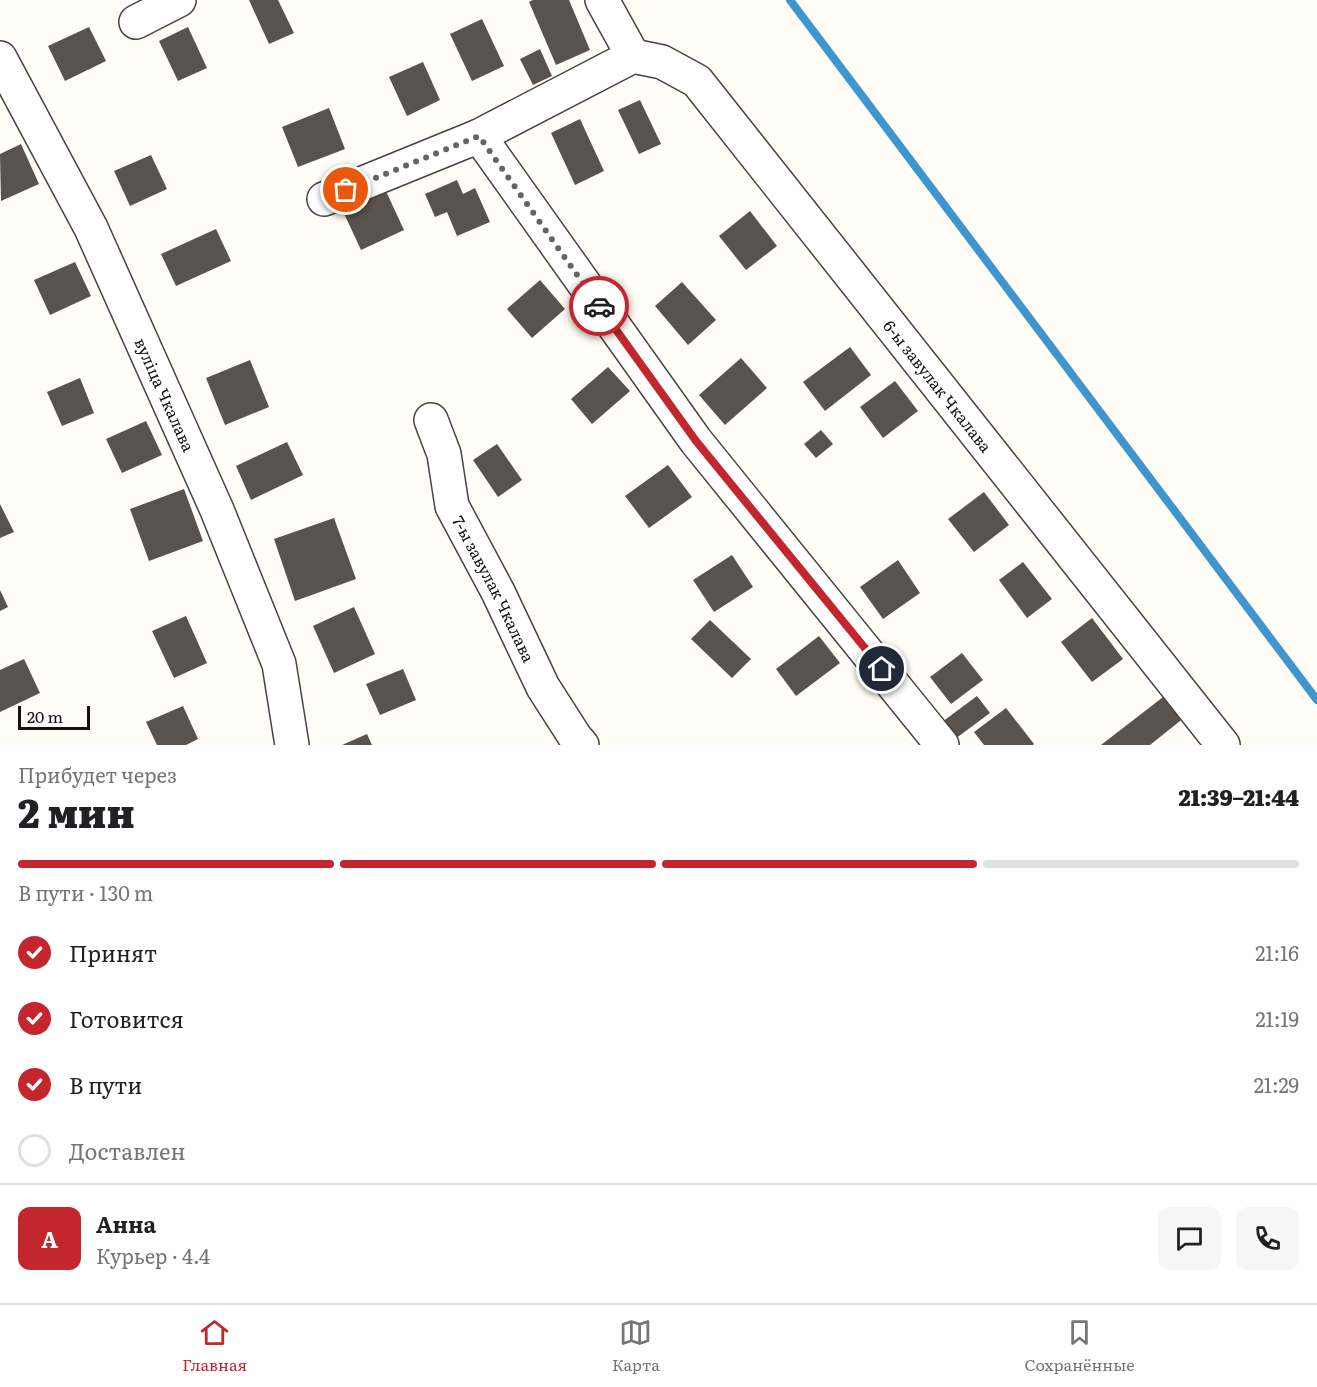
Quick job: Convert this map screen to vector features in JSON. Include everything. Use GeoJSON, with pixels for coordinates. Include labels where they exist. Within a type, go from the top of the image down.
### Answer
{"type":"FeatureCollection","features":[{"type":"Feature","properties":{"kind":"street"},"geometry":{"type":"LineString","coordinates":[[136,22],[179,0]]}},
{"type":"Feature","properties":{"kind":"street"},"geometry":{"type":"LineString","coordinates":[[324,199],[479,136],[633,56],[602,0]]}},
{"type":"Feature","properties":{"kind":"street","name":"6-ы завулак Чкалава"},"geometry":{"type":"LineString","coordinates":[[633,56],[662,62],[698,81],[1223,745]]}},
{"type":"Feature","properties":{"kind":"street","name":"вуліца Чкалава"},"geometry":{"type":"LineString","coordinates":[[0,58],[91,228],[217,510],[279,664],[292,745]]}},
{"type":"Feature","properties":{"kind":"street"},"geometry":{"type":"LineString","coordinates":[[479,136],[696,441],[942,745]]}},
{"type":"Feature","properties":{"kind":"street","name":"7-ы завулак Чкалава"},"geometry":{"type":"LineString","coordinates":[[431,420],[444,454],[452,506],[498,592],[543,687],[582,745]]}},
{"type":"Feature","properties":{"kind":"building"},"geometry":{"type":"Polygon","coordinates":[[[249,0],[278,0],[294,33],[269,44],[249,0]]]}},
{"type":"Feature","properties":{"kind":"building"},"geometry":{"type":"Polygon","coordinates":[[[569,0],[590,50],[556,65],[529,2],[569,0]]]}},
{"type":"Feature","properties":{"kind":"building"},"geometry":{"type":"Polygon","coordinates":[[[482,19],[504,66],[472,81],[450,34],[482,19]]]}},
{"type":"Feature","properties":{"kind":"building"},"geometry":{"type":"Polygon","coordinates":[[[89,27],[106,61],[65,81],[48,46],[89,27]]]}},
{"type":"Feature","properties":{"kind":"building"},"geometry":{"type":"Polygon","coordinates":[[[188,27],[207,68],[178,81],[159,41],[188,27]]]}},
{"type":"Feature","properties":{"kind":"building"},"geometry":{"type":"Polygon","coordinates":[[[540,49],[552,76],[533,85],[520,59],[540,49]]]}},
{"type":"Feature","properties":{"kind":"building"},"geometry":{"type":"Polygon","coordinates":[[[423,62],[440,100],[407,116],[389,77],[423,62]]]}},
{"type":"Feature","properties":{"kind":"building"},"geometry":{"type":"Polygon","coordinates":[[[640,100],[661,144],[639,154],[618,110],[640,100]]]}},
{"type":"Feature","properties":{"kind":"building"},"geometry":{"type":"Polygon","coordinates":[[[329,108],[345,149],[298,167],[282,127],[329,108]]]}},
{"type":"Feature","properties":{"kind":"building"},"geometry":{"type":"Polygon","coordinates":[[[580,119],[604,171],[575,185],[551,133],[580,119]]]}},
{"type":"Feature","properties":{"kind":"building"},"geometry":{"type":"Polygon","coordinates":[[[21,144],[39,184],[1,201],[0,154],[21,144]]]}},
{"type":"Feature","properties":{"kind":"building"},"geometry":{"type":"Polygon","coordinates":[[[151,155],[167,189],[130,206],[114,171],[151,155]]]}},
{"type":"Feature","properties":{"kind":"building"},"geometry":{"type":"Polygon","coordinates":[[[457,180],[463,194],[475,188],[490,222],[457,236],[447,212],[435,217],[425,194],[457,180]]]}},
{"type":"Feature","properties":{"kind":"building"},"geometry":{"type":"Polygon","coordinates":[[[384,187],[404,230],[361,250],[341,207],[384,187]]]}},
{"type":"Feature","properties":{"kind":"building"},"geometry":{"type":"Polygon","coordinates":[[[750,211],[777,246],[746,270],[719,236],[750,211]]]}},
{"type":"Feature","properties":{"kind":"building"},"geometry":{"type":"Polygon","coordinates":[[[216,229],[231,261],[176,286],[161,254],[216,229]]]}},
{"type":"Feature","properties":{"kind":"building"},"geometry":{"type":"Polygon","coordinates":[[[75,262],[91,296],[50,315],[34,280],[75,262]]]}},
{"type":"Feature","properties":{"kind":"building"},"geometry":{"type":"Polygon","coordinates":[[[540,280],[565,309],[532,338],[507,309],[540,280]]]}},
{"type":"Feature","properties":{"kind":"building"},"geometry":{"type":"Polygon","coordinates":[[[682,282],[716,320],[688,345],[655,306],[682,282]]]}},
{"type":"Feature","properties":{"kind":"building"},"geometry":{"type":"Polygon","coordinates":[[[850,347],[871,375],[825,411],[803,382],[850,347]]]}},
{"type":"Feature","properties":{"kind":"building"},"geometry":{"type":"Polygon","coordinates":[[[741,358],[767,388],[725,425],[699,395],[741,358]]]}},
{"type":"Feature","properties":{"kind":"building"},"geometry":{"type":"Polygon","coordinates":[[[250,360],[269,407],[225,425],[206,378],[250,360]]]}},
{"type":"Feature","properties":{"kind":"building"},"geometry":{"type":"Polygon","coordinates":[[[608,367],[630,391],[592,424],[571,399],[608,367]]]}},
{"type":"Feature","properties":{"kind":"building"},"geometry":{"type":"Polygon","coordinates":[[[80,378],[94,413],[62,426],[47,392],[80,378]]]}},
{"type":"Feature","properties":{"kind":"building"},"geometry":{"type":"Polygon","coordinates":[[[895,381],[918,411],[883,438],[860,407],[895,381]]]}},
{"type":"Feature","properties":{"kind":"building"},"geometry":{"type":"Polygon","coordinates":[[[146,421],[162,455],[122,473],[106,439],[146,421]]]}},
{"type":"Feature","properties":{"kind":"building"},"geometry":{"type":"Polygon","coordinates":[[[821,430],[833,444],[816,458],[804,444],[821,430]]]}},
{"type":"Feature","properties":{"kind":"building"},"geometry":{"type":"Polygon","coordinates":[[[287,442],[303,475],[251,500],[236,466],[287,442]]]}},
{"type":"Feature","properties":{"kind":"building"},"geometry":{"type":"Polygon","coordinates":[[[497,444],[522,480],[498,497],[473,460],[497,444]]]}},
{"type":"Feature","properties":{"kind":"building"},"geometry":{"type":"Polygon","coordinates":[[[668,465],[692,497],[649,528],[625,496],[668,465]]]}},
{"type":"Feature","properties":{"kind":"building"},"geometry":{"type":"Polygon","coordinates":[[[184,489],[203,541],[149,561],[130,509],[184,489]]]}},
{"type":"Feature","properties":{"kind":"building"},"geometry":{"type":"Polygon","coordinates":[[[984,492],[1009,525],[974,552],[948,519],[984,492]]]}},
{"type":"Feature","properties":{"kind":"building"},"geometry":{"type":"Polygon","coordinates":[[[0,504],[14,532],[0,538],[0,504]]]}},
{"type":"Feature","properties":{"kind":"building"},"geometry":{"type":"Polygon","coordinates":[[[334,518],[356,579],[295,601],[274,539],[334,518]]]}},
{"type":"Feature","properties":{"kind":"building"},"geometry":{"type":"Polygon","coordinates":[[[732,555],[753,587],[714,612],[693,580],[732,555]]]}},
{"type":"Feature","properties":{"kind":"building"},"geometry":{"type":"Polygon","coordinates":[[[898,560],[920,593],[883,619],[860,587],[898,560]]]}},
{"type":"Feature","properties":{"kind":"building"},"geometry":{"type":"Polygon","coordinates":[[[1023,562],[1052,599],[1027,618],[999,580],[1023,562]]]}},
{"type":"Feature","properties":{"kind":"building"},"geometry":{"type":"Polygon","coordinates":[[[0,590],[8,607],[0,611],[0,590]]]}},
{"type":"Feature","properties":{"kind":"building"},"geometry":{"type":"Polygon","coordinates":[[[354,607],[375,654],[334,673],[313,626],[354,607]]]}},
{"type":"Feature","properties":{"kind":"building"},"geometry":{"type":"Polygon","coordinates":[[[186,616],[207,663],[174,678],[152,631],[186,616]]]}},
{"type":"Feature","properties":{"kind":"building"},"geometry":{"type":"Polygon","coordinates":[[[1092,618],[1123,659],[1092,682],[1061,642],[1092,618]]]}},
{"type":"Feature","properties":{"kind":"building"},"geometry":{"type":"Polygon","coordinates":[[[710,620],[751,659],[732,678],[691,639],[710,620]]]}},
{"type":"Feature","properties":{"kind":"building"},"geometry":{"type":"Polygon","coordinates":[[[819,636],[840,663],[796,696],[776,669],[819,636]]]}},
{"type":"Feature","properties":{"kind":"building"},"geometry":{"type":"Polygon","coordinates":[[[962,653],[983,680],[951,704],[930,677],[962,653]]]}},
{"type":"Feature","properties":{"kind":"building"},"geometry":{"type":"Polygon","coordinates":[[[24,659],[40,693],[0,712],[0,670],[24,659]]]}},
{"type":"Feature","properties":{"kind":"building"},"geometry":{"type":"Polygon","coordinates":[[[403,669],[416,700],[380,715],[366,684],[403,669]]]}},
{"type":"Feature","properties":{"kind":"building"},"geometry":{"type":"Polygon","coordinates":[[[1167,694],[1185,717],[1150,745],[1101,745],[1167,694]]]}},
{"type":"Feature","properties":{"kind":"building"},"geometry":{"type":"Polygon","coordinates":[[[977,696],[990,713],[955,739],[942,722],[977,696]]]}},
{"type":"Feature","properties":{"kind":"building"},"geometry":{"type":"Polygon","coordinates":[[[183,706],[198,739],[186,745],[157,745],[146,722],[183,706]]]}},
{"type":"Feature","properties":{"kind":"building"},"geometry":{"type":"Polygon","coordinates":[[[1006,708],[1033,745],[984,745],[974,732],[1006,708]]]}},
{"type":"Feature","properties":{"kind":"building"},"geometry":{"type":"Polygon","coordinates":[[[367,734],[372,745],[342,745],[367,734]]]}},
{"type":"Feature","properties":{"kind":"waterway"},"geometry":{"type":"LineString","coordinates":[[790,0],[1317,700]]}},
{"type":"Feature","properties":{"kind":"way so far"},"geometry":{"type":"LineString","coordinates":[[346,190],[479,136],[599,306]]}},
{"type":"Feature","properties":{"kind":"route"},"geometry":{"type":"LineString","coordinates":[[599,306],[696,441],[882,669]]}}]}
